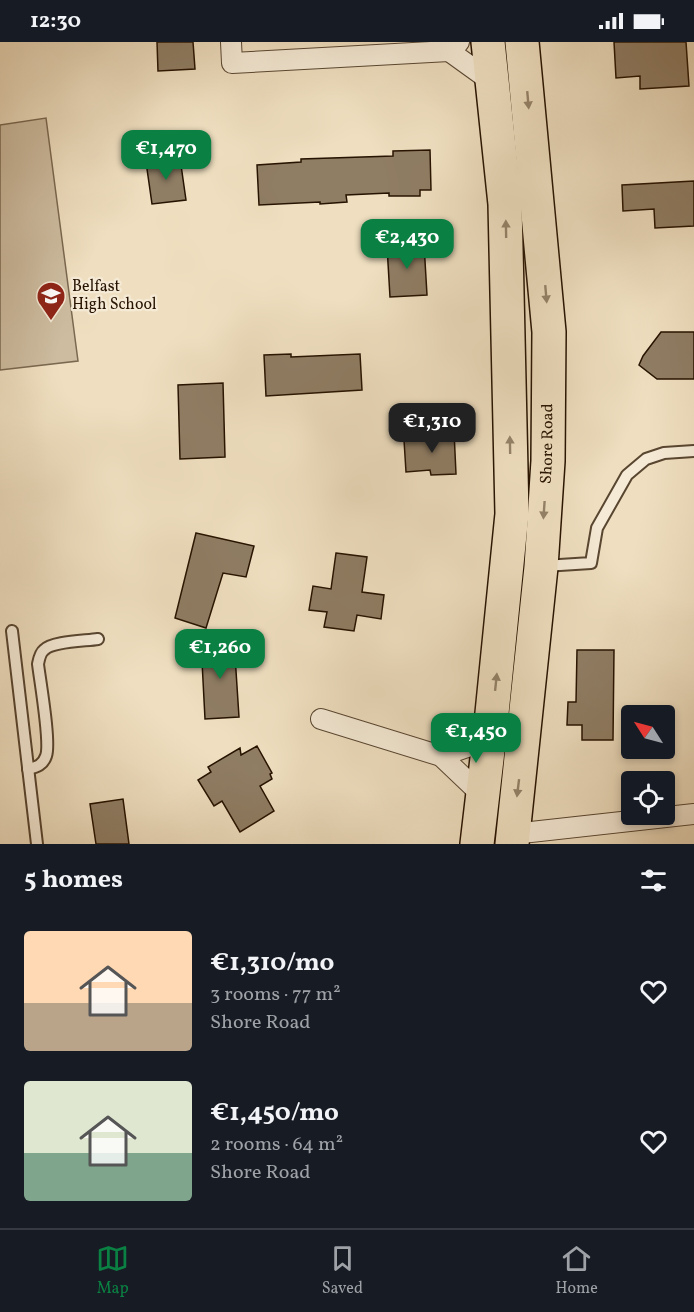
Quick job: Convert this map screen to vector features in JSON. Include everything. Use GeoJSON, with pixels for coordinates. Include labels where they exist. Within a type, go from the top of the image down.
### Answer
{"type":"FeatureCollection","features":[{"type":"Feature","properties":{"kind":"highway","name":"Shore Road"},"geometry":{"type":"LineString","coordinates":[[477,844],[512,514],[505,204],[488,42]]}},
{"type":"Feature","properties":{"kind":"highway","name":"Shore Road"},"geometry":{"type":"LineString","coordinates":[[513,839],[540,567],[548,461],[549,332],[522,42]]}},
{"type":"Feature","properties":{"kind":"street"},"geometry":{"type":"LineString","coordinates":[[231,42],[232,63],[398,48],[454,46],[492,82]]}},
{"type":"Feature","properties":{"kind":"street"},"geometry":{"type":"LineString","coordinates":[[321,719],[441,756],[482,795]]}},
{"type":"Feature","properties":{"kind":"street"},"geometry":{"type":"LineString","coordinates":[[441,756],[470,746],[490,733]]}},
{"type":"Feature","properties":{"kind":"street"},"geometry":{"type":"LineString","coordinates":[[513,839],[694,814]]}},
{"type":"Feature","properties":{"kind":"lane"},"geometry":{"type":"LineString","coordinates":[[540,567],[591,563],[597,528],[627,475],[646,459],[664,453],[694,451]]}},
{"type":"Feature","properties":{"kind":"lane"},"geometry":{"type":"LineString","coordinates":[[12,631],[37,844]]}},
{"type":"Feature","properties":{"kind":"lane"},"geometry":{"type":"LineString","coordinates":[[28,769],[38,767],[43,763],[48,749],[40,656],[44,649],[52,645],[98,639]]}},
{"type":"Feature","properties":{"kind":"shaded area"},"geometry":{"type":"Polygon","coordinates":[[[46,118],[78,361],[0,370],[0,125],[46,118]]]}},
{"type":"Feature","properties":{"kind":"building"},"geometry":{"type":"Polygon","coordinates":[[[157,42],[193,42],[195,69],[158,71],[157,42]]]}},
{"type":"Feature","properties":{"kind":"building"},"geometry":{"type":"Polygon","coordinates":[[[614,42],[686,42],[689,86],[640,89],[640,76],[616,78],[614,42]]]}},
{"type":"Feature","properties":{"kind":"building"},"geometry":{"type":"Polygon","coordinates":[[[430,150],[431,190],[420,190],[420,196],[389,196],[389,193],[346,195],[347,202],[259,205],[257,165],[301,162],[301,159],[393,156],[393,151],[430,150]]]}},
{"type":"Feature","properties":{"kind":"building"},"geometry":{"type":"Polygon","coordinates":[[[180,158],[186,200],[152,204],[146,162],[180,158]]]}},
{"type":"Feature","properties":{"kind":"building"},"geometry":{"type":"Polygon","coordinates":[[[694,181],[694,226],[655,228],[654,209],[623,211],[622,185],[694,181]]]}},
{"type":"Feature","properties":{"kind":"building"},"geometry":{"type":"Polygon","coordinates":[[[424,244],[427,295],[390,297],[387,246],[424,244]]]}},
{"type":"Feature","properties":{"kind":"building"},"geometry":{"type":"Polygon","coordinates":[[[661,332],[694,332],[694,379],[657,379],[639,365],[661,332]]]}},
{"type":"Feature","properties":{"kind":"building"},"geometry":{"type":"Polygon","coordinates":[[[291,354],[291,357],[360,354],[362,390],[266,396],[264,355],[291,354]]]}},
{"type":"Feature","properties":{"kind":"building"},"geometry":{"type":"Polygon","coordinates":[[[223,383],[225,457],[180,459],[178,385],[223,383]]]}},
{"type":"Feature","properties":{"kind":"building"},"geometry":{"type":"Polygon","coordinates":[[[454,431],[456,474],[431,475],[430,470],[406,472],[404,440],[428,439],[428,433],[454,431]]]}},
{"type":"Feature","properties":{"kind":"building"},"geometry":{"type":"Polygon","coordinates":[[[196,533],[254,546],[246,577],[223,573],[206,628],[175,618],[196,533]]]}},
{"type":"Feature","properties":{"kind":"building"},"geometry":{"type":"Polygon","coordinates":[[[336,553],[367,557],[362,592],[384,595],[381,619],[357,615],[354,631],[324,627],[327,612],[309,610],[313,586],[331,589],[336,553]]]}},
{"type":"Feature","properties":{"kind":"building"},"geometry":{"type":"Polygon","coordinates":[[[234,640],[239,717],[205,719],[201,642],[234,640]]]}},
{"type":"Feature","properties":{"kind":"building"},"geometry":{"type":"Polygon","coordinates":[[[577,650],[614,650],[613,740],[582,740],[582,725],[567,725],[568,702],[576,702],[577,650]]]}},
{"type":"Feature","properties":{"kind":"building"},"geometry":{"type":"Polygon","coordinates":[[[257,746],[272,773],[270,774],[272,779],[260,786],[274,811],[240,832],[222,801],[214,806],[198,780],[211,772],[208,767],[240,748],[241,755],[257,746]]]}},
{"type":"Feature","properties":{"kind":"building"},"geometry":{"type":"Polygon","coordinates":[[[123,799],[129,844],[96,844],[90,804],[123,799]]]}},
{"type":"Feature","properties":{"kind":"place","name":"Belfast High School"},"geometry":{"type":"Point","coordinates":[51,322]}}]}
